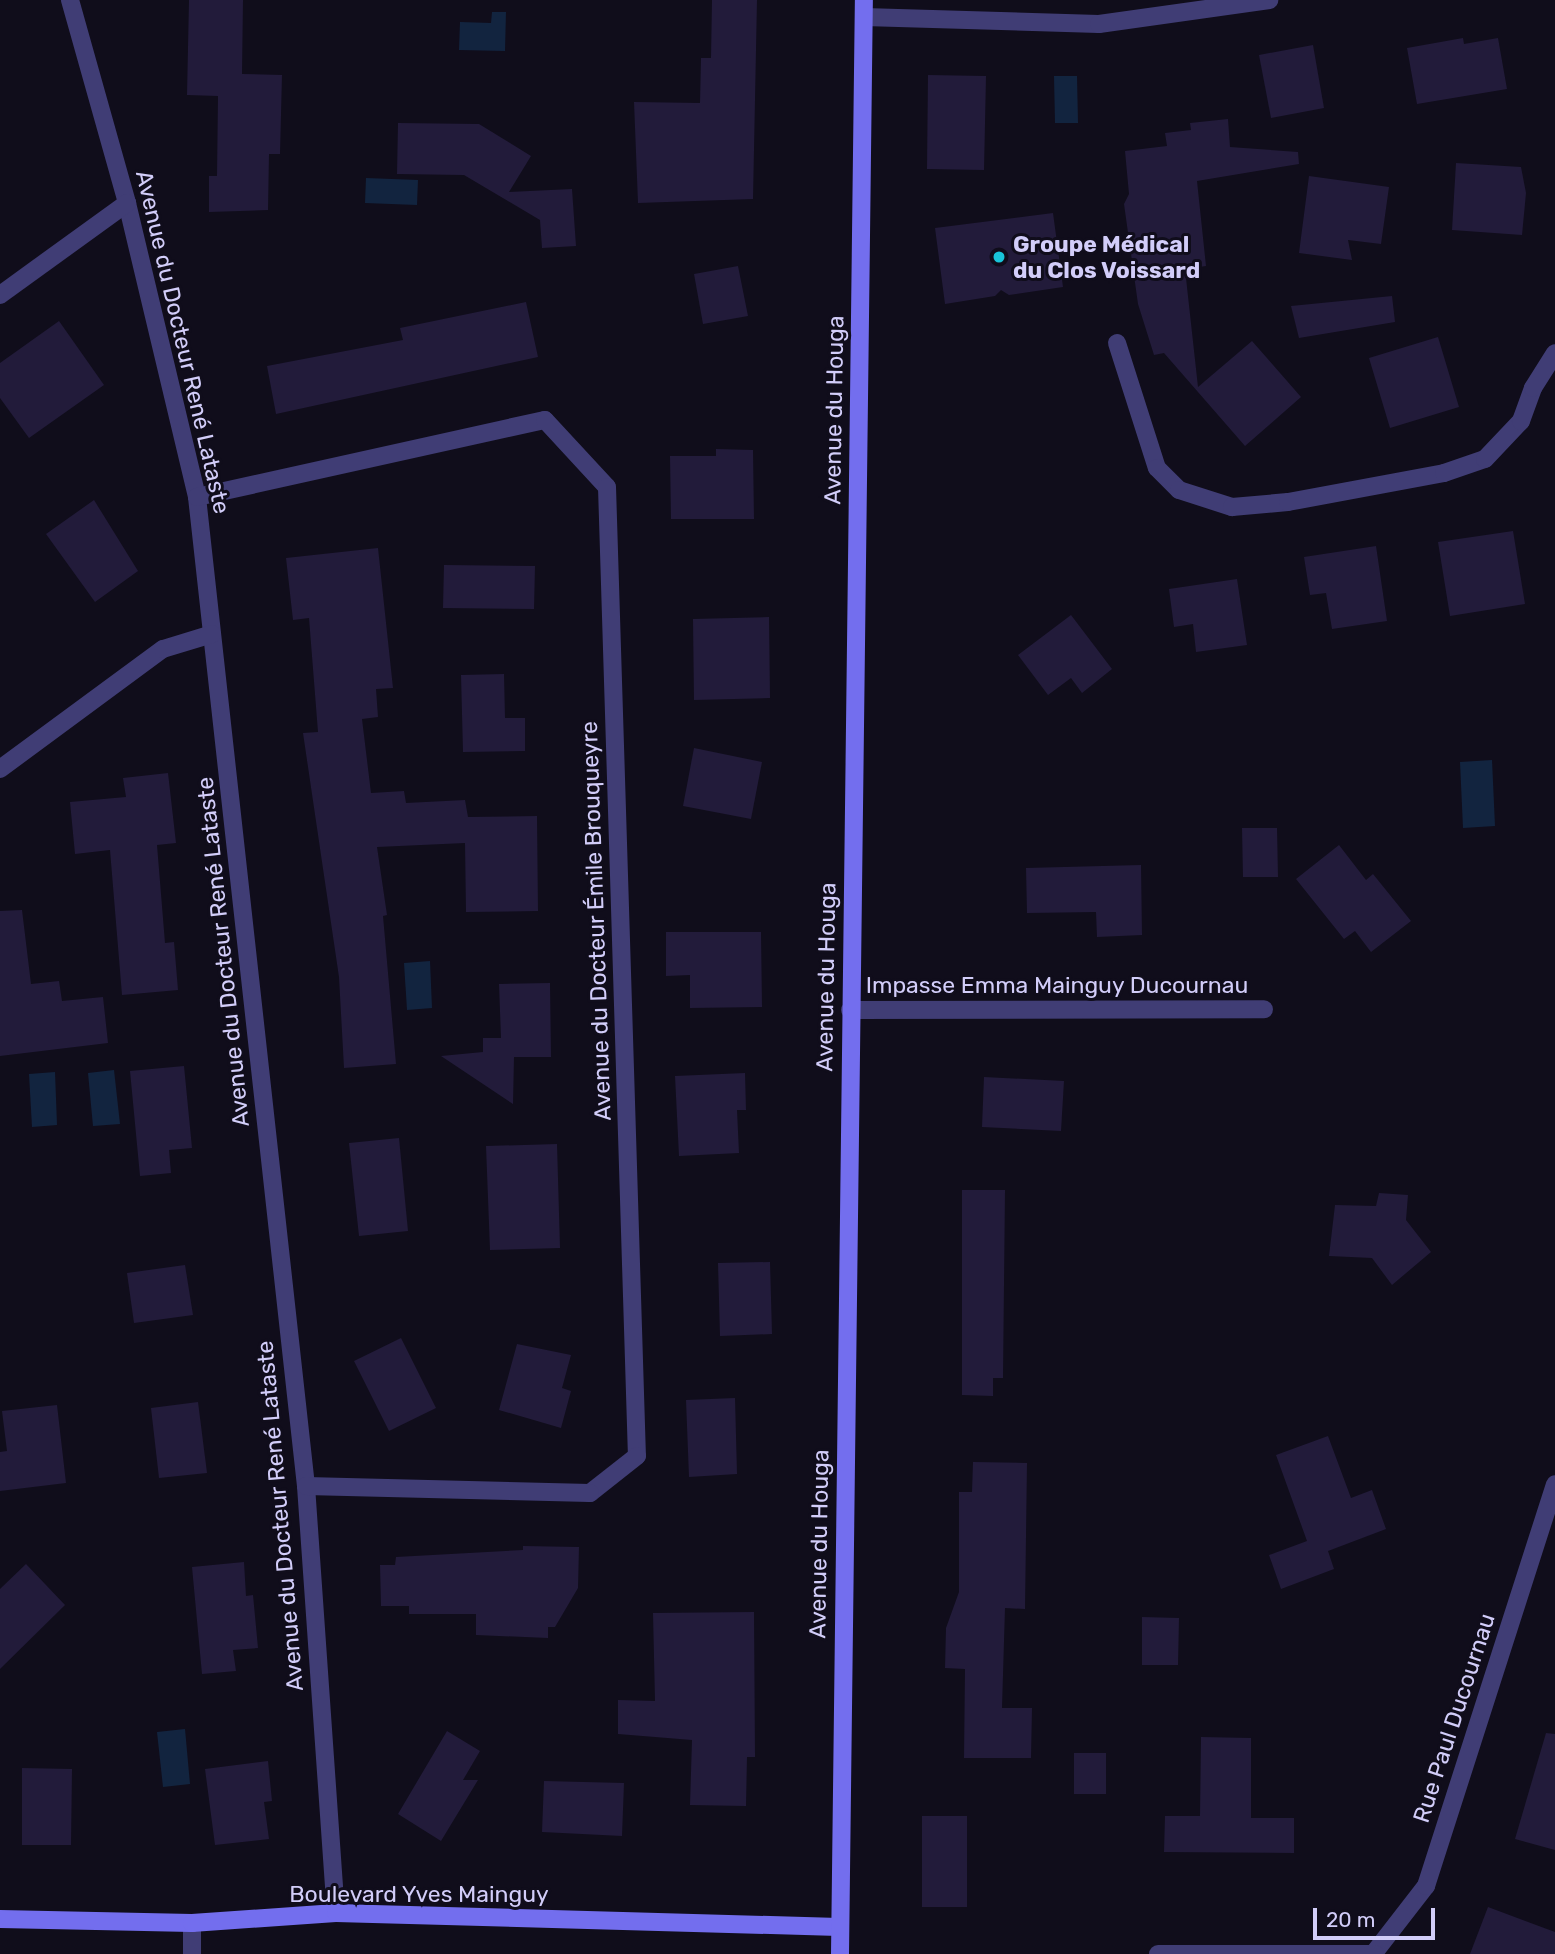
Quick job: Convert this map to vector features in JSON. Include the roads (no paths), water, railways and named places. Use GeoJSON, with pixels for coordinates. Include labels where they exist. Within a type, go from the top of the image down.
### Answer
{"type":"FeatureCollection","features":[{"type":"Feature","properties":{"kind":"main road","name":"Avenue du Houga"},"geometry":{"type":"LineString","coordinates":[[840,1954],[864,9]]}},
{"type":"Feature","properties":{"kind":"main road","name":"Boulevard Yves Mainguy"},"geometry":{"type":"LineString","coordinates":[[0,1919],[192,1923],[336,1913],[839,1927]]}},
{"type":"Feature","properties":{"kind":"street","name":"Avenue du Docteur René Lataste"},"geometry":{"type":"LineString","coordinates":[[71,0],[127,202],[197,497],[306,1486],[336,1913]]}},
{"type":"Feature","properties":{"kind":"street"},"geometry":{"type":"LineString","coordinates":[[864,9],[1098,24],[1269,0]]}},
{"type":"Feature","properties":{"kind":"street"},"geometry":{"type":"LineString","coordinates":[[0,295],[127,202]]}},
{"type":"Feature","properties":{"kind":"street"},"geometry":{"type":"LineString","coordinates":[[1117,343],[1157,468],[1179,490],[1232,507],[1288,502],[1444,472],[1485,459],[1521,421],[1533,388],[1555,353]]}},
{"type":"Feature","properties":{"kind":"street","name":"Avenue du Docteur Émile Brouqueyre"},"geometry":{"type":"LineString","coordinates":[[197,497],[545,420],[607,487],[637,1455],[590,1493],[306,1486]]}},
{"type":"Feature","properties":{"kind":"street"},"geometry":{"type":"LineString","coordinates":[[0,769],[163,649],[212,634]]}},
{"type":"Feature","properties":{"kind":"street","name":"Impasse Emma Mainguy Ducournau"},"geometry":{"type":"LineString","coordinates":[[850,1010],[1264,1009]]}},
{"type":"Feature","properties":{"kind":"street","name":"Rue Paul Ducournau"},"geometry":{"type":"LineString","coordinates":[[1375,1954],[1426,1886],[1555,1484]]}},
{"type":"Feature","properties":{"kind":"street"},"geometry":{"type":"LineString","coordinates":[[192,1923],[192,1954]]}},
{"type":"Feature","properties":{"kind":"street"},"geometry":{"type":"LineString","coordinates":[[1158,1954],[1375,1954]]}},
{"type":"Feature","properties":{"kind":"water"},"geometry":{"type":"Polygon","coordinates":[[[492,12],[506,12],[505,51],[459,50],[460,22],[491,23],[492,12]]]}},
{"type":"Feature","properties":{"kind":"water"},"geometry":{"type":"Polygon","coordinates":[[[1054,76],[1077,76],[1078,123],[1055,123],[1054,76]]]}},
{"type":"Feature","properties":{"kind":"water"},"geometry":{"type":"Polygon","coordinates":[[[366,178],[418,180],[417,205],[365,203],[366,178]]]}},
{"type":"Feature","properties":{"kind":"water"},"geometry":{"type":"Polygon","coordinates":[[[1492,760],[1495,826],[1463,828],[1460,762],[1492,760]]]}},
{"type":"Feature","properties":{"kind":"water"},"geometry":{"type":"Polygon","coordinates":[[[430,961],[432,1008],[407,1010],[404,963],[430,961]]]}},
{"type":"Feature","properties":{"kind":"water"},"geometry":{"type":"Polygon","coordinates":[[[114,1070],[120,1124],[93,1126],[88,1073],[114,1070]]]}},
{"type":"Feature","properties":{"kind":"water"},"geometry":{"type":"Polygon","coordinates":[[[55,1072],[57,1125],[32,1127],[29,1074],[55,1072]]]}},
{"type":"Feature","properties":{"kind":"water"},"geometry":{"type":"Polygon","coordinates":[[[185,1729],[190,1784],[163,1787],[157,1732],[185,1729]]]}},
{"type":"Feature","properties":{"kind":"place","name":"Groupe Médical du Clos Voissard"},"geometry":{"type":"Point","coordinates":[999,257]}}]}
